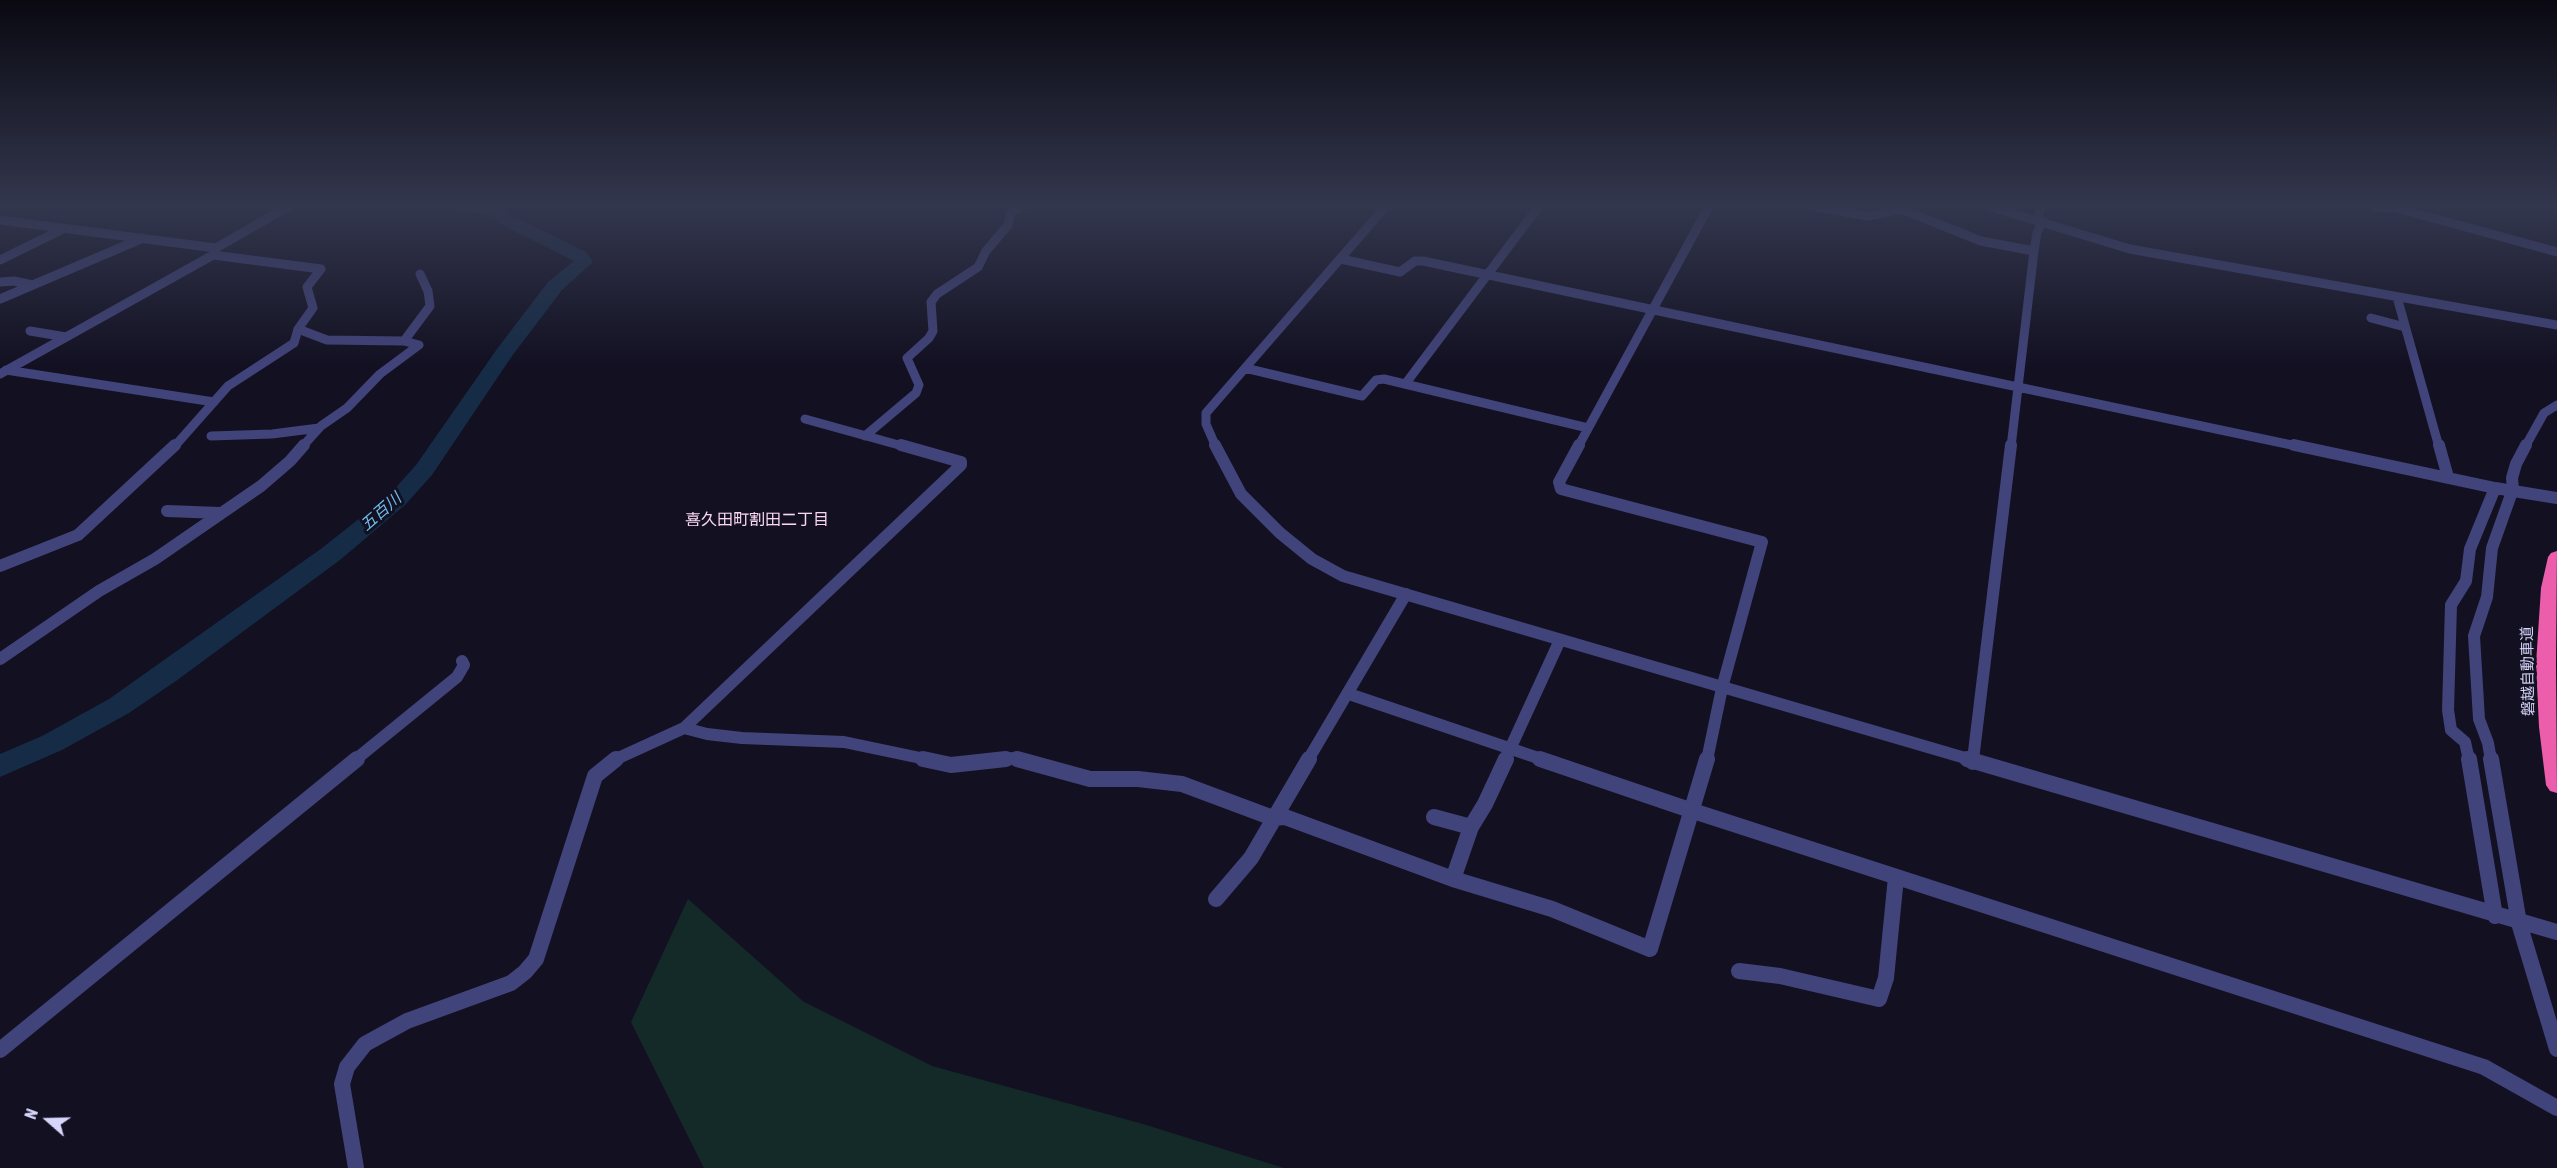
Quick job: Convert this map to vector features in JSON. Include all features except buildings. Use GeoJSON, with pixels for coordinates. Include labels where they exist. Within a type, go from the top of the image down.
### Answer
{"type":"FeatureCollection","features":[{"type":"Feature","properties":{"kind":"highway","name":"磐越自動車道"},"geometry":{"type":"LineString","coordinates":[[2557,557],[2550,588],[2546,664],[2549,727],[2557,785]]}},
{"type":"Feature","properties":{"kind":"street"},"geometry":{"type":"LineString","coordinates":[[0,298],[91,261]]}},
{"type":"Feature","properties":{"kind":"street"},"geometry":{"type":"LineString","coordinates":[[3,372],[198,261]]}},
{"type":"Feature","properties":{"kind":"street"},"geometry":{"type":"LineString","coordinates":[[0,566],[78,535],[167,455],[235,379],[291,345],[298,329],[313,308],[307,287],[321,269],[271,261]]}},
{"type":"Feature","properties":{"kind":"street"},"geometry":{"type":"LineString","coordinates":[[865,436],[916,393],[919,385],[908,358],[929,338],[933,331],[931,302],[937,294],[978,267],[981,261]]}},
{"type":"Feature","properties":{"kind":"street"},"geometry":{"type":"LineString","coordinates":[[1340,261],[1208,409],[1206,418],[1218,453],[1241,494],[1280,533],[1325,567],[1343,576],[2557,933]]}},
{"type":"Feature","properties":{"kind":"street"},"geometry":{"type":"LineString","coordinates":[[1348,261],[1400,272],[1415,261],[1423,261],[2495,488],[2513,489],[2557,498]]}},
{"type":"Feature","properties":{"kind":"street"},"geometry":{"type":"LineString","coordinates":[[1406,383],[1498,261]]}},
{"type":"Feature","properties":{"kind":"street"},"geometry":{"type":"LineString","coordinates":[[684,728],[707,734],[742,738],[844,742],[951,765],[1014,758],[1090,779],[1162,780],[1182,784],[1273,818],[1285,817],[1453,879],[1552,909],[1650,949],[1690,810],[1711,747],[1722,688],[1762,542],[1562,489],[1559,482],[1679,261]]}},
{"type":"Feature","properties":{"kind":"street"},"geometry":{"type":"LineString","coordinates":[[1973,762],[2033,261]]}},
{"type":"Feature","properties":{"kind":"street"},"geometry":{"type":"LineString","coordinates":[[2194,261],[2557,325]]}},
{"type":"Feature","properties":{"kind":"street"},"geometry":{"type":"LineString","coordinates":[[404,341],[430,306],[428,291],[420,274]]}},
{"type":"Feature","properties":{"kind":"street"},"geometry":{"type":"LineString","coordinates":[[0,282],[14,281],[34,285]]}},
{"type":"Feature","properties":{"kind":"street"},"geometry":{"type":"LineString","coordinates":[[2397,297],[2448,477]]}},
{"type":"Feature","properties":{"kind":"street"},"geometry":{"type":"LineString","coordinates":[[2371,318],[2406,327]]}},
{"type":"Feature","properties":{"kind":"street"},"geometry":{"type":"LineString","coordinates":[[0,659],[99,591],[155,559],[278,472],[319,428],[347,408],[380,374],[418,345],[404,341],[327,339],[298,329]]}},
{"type":"Feature","properties":{"kind":"street"},"geometry":{"type":"LineString","coordinates":[[30,331],[66,337]]}},
{"type":"Feature","properties":{"kind":"street"},"geometry":{"type":"LineString","coordinates":[[1245,368],[1362,396],[1378,379],[1406,383],[1588,428]]}},
{"type":"Feature","properties":{"kind":"street"},"geometry":{"type":"LineString","coordinates":[[3,372],[214,402]]}},
{"type":"Feature","properties":{"kind":"street"},"geometry":{"type":"LineString","coordinates":[[2557,405],[2544,413],[2516,464],[2512,478],[2513,489],[2492,548],[2487,597],[2474,636],[2479,719],[2488,743],[2519,922],[2557,1049]]}},
{"type":"Feature","properties":{"kind":"street"},"geometry":{"type":"LineString","coordinates":[[357,1168],[342,1084],[351,1059],[365,1044],[406,1021],[511,983],[525,972],[536,959],[595,776],[602,768],[619,757],[684,728],[961,465],[961,462],[805,419]]}},
{"type":"Feature","properties":{"kind":"street"},"geometry":{"type":"LineString","coordinates":[[211,436],[272,434],[319,428]]}},
{"type":"Feature","properties":{"kind":"street"},"geometry":{"type":"LineString","coordinates":[[2495,488],[2470,549],[2466,581],[2451,605],[2448,710],[2451,730],[2465,742],[2467,747],[2495,916]]}},
{"type":"Feature","properties":{"kind":"street"},"geometry":{"type":"LineString","coordinates":[[167,511],[220,513]]}},
{"type":"Feature","properties":{"kind":"street"},"geometry":{"type":"LineString","coordinates":[[1216,898],[1251,858],[1406,594]]}},
{"type":"Feature","properties":{"kind":"street"},"geometry":{"type":"LineString","coordinates":[[1453,879],[1471,827],[1485,804],[1560,640]]}},
{"type":"Feature","properties":{"kind":"street"},"geometry":{"type":"LineString","coordinates":[[0,1050],[457,677],[464,665],[462,661]]}},
{"type":"Feature","properties":{"kind":"street"},"geometry":{"type":"LineString","coordinates":[[1349,694],[1690,810],[2484,1066],[2557,1108]]}},
{"type":"Feature","properties":{"kind":"street"},"geometry":{"type":"LineString","coordinates":[[1434,817],[1471,827]]}},
{"type":"Feature","properties":{"kind":"street"},"geometry":{"type":"LineString","coordinates":[[1740,970],[1780,976],[1879,999],[1886,978],[1896,877]]}},
{"type":"Feature","properties":{"kind":"green space"},"geometry":{"type":"Polygon","coordinates":[[[688,899],[804,1002],[932,1066],[1143,1124],[1284,1168],[704,1168],[631,1022],[688,899]]]}},
{"type":"Feature","properties":{"kind":"waterway","name":"五百川"},"geometry":{"type":"LineString","coordinates":[[0,766],[52,743],[119,706],[331,554],[397,500],[424,470],[504,353],[555,286],[583,261]]}},
{"type":"Feature","properties":{"kind":"district","name":"喜久田町割田二丁目"},"geometry":{"type":"Point","coordinates":[757,520]}}]}
